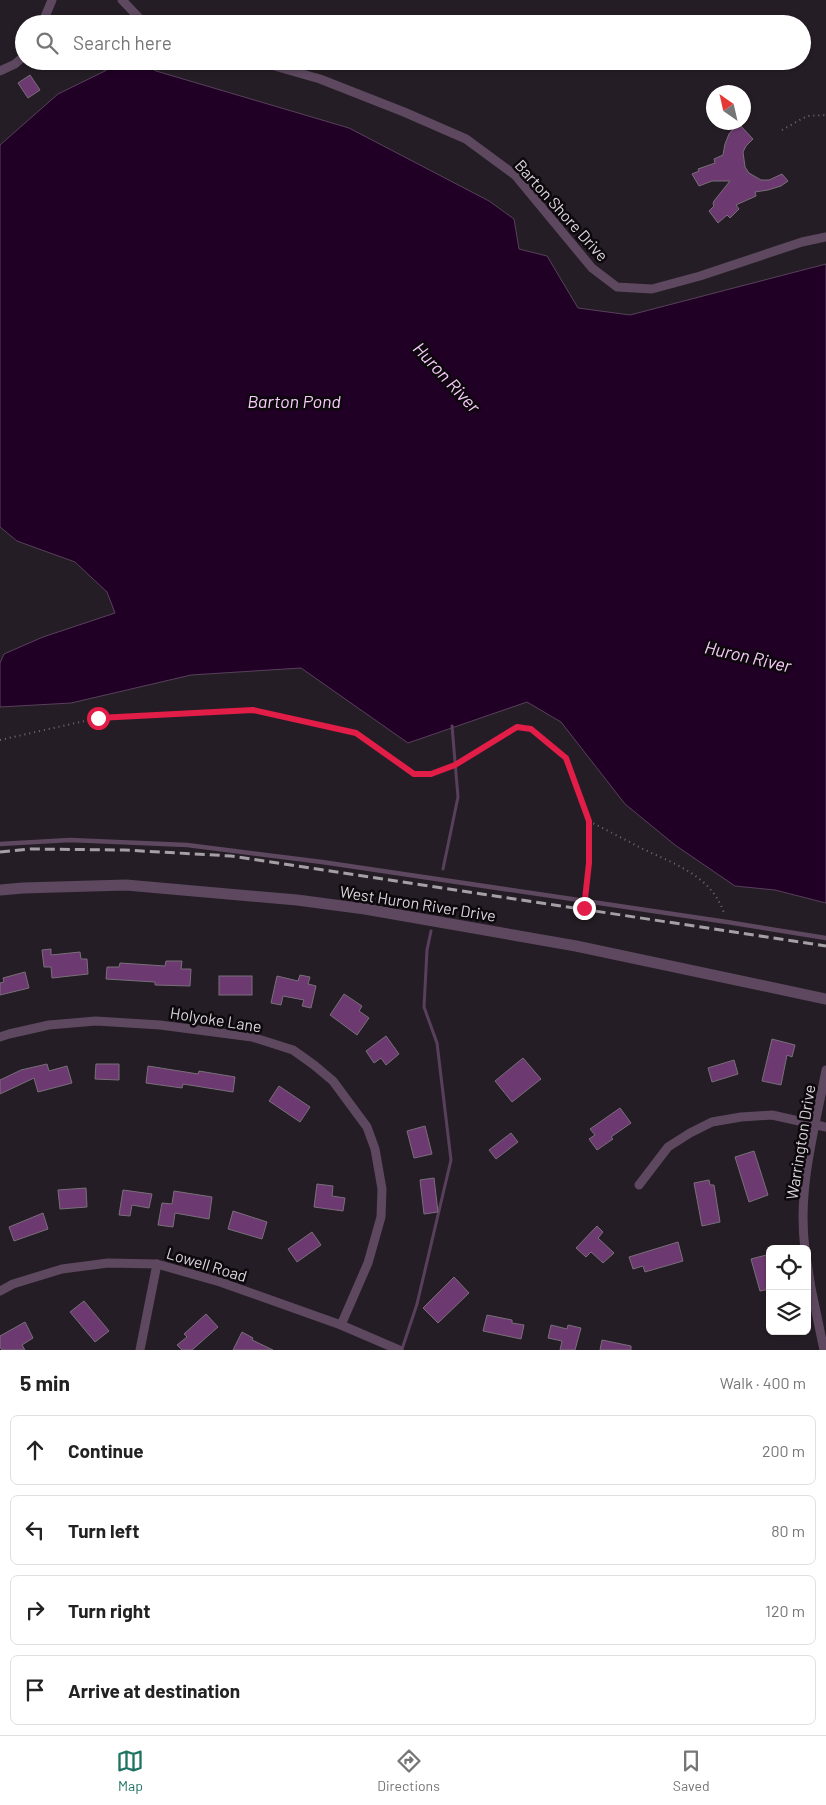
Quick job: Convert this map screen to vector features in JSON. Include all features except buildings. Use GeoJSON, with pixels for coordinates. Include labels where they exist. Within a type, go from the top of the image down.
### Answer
{"type":"FeatureCollection","features":[{"type":"Feature","properties":{"kind":"street"},"geometry":{"type":"LineString","coordinates":[[46,15],[52,0]]}},
{"type":"Feature","properties":{"kind":"street"},"geometry":{"type":"LineString","coordinates":[[122,0],[136,15]]}},
{"type":"Feature","properties":{"kind":"street"},"geometry":{"type":"LineString","coordinates":[[0,71],[15,64]]}},
{"type":"Feature","properties":{"kind":"street","name":"Barton Shore Drive"},"geometry":{"type":"LineString","coordinates":[[290,70],[320,78],[466,139],[515,175],[592,268],[617,287],[652,289],[700,276],[802,242],[826,237]]}},
{"type":"Feature","properties":{"kind":"street","name":"West Huron River Drive"},"geometry":{"type":"LineString","coordinates":[[0,890],[126,885],[297,900],[365,909],[576,946],[826,999]]}},
{"type":"Feature","properties":{"kind":"street","name":"Holyoke Lane"},"geometry":{"type":"LineString","coordinates":[[0,1037],[50,1025],[96,1021],[160,1025],[252,1037],[293,1050],[333,1081],[367,1127],[375,1149],[382,1190],[381,1217],[368,1262],[341,1325]]}},
{"type":"Feature","properties":{"kind":"street","name":"Warrington Drive"},"geometry":{"type":"LineString","coordinates":[[805,1245],[803,1231],[806,1175],[826,1070]]}},
{"type":"Feature","properties":{"kind":"street"},"geometry":{"type":"LineString","coordinates":[[639,1185],[668,1147],[712,1122],[741,1117],[772,1116],[826,1127]]}},
{"type":"Feature","properties":{"kind":"street","name":"Lowell Road"},"geometry":{"type":"LineString","coordinates":[[0,1291],[13,1284],[62,1269],[108,1263],[157,1264],[220,1282],[341,1325],[396,1349]]}},
{"type":"Feature","properties":{"kind":"street"},"geometry":{"type":"LineString","coordinates":[[140,1350],[157,1264]]}},
{"type":"Feature","properties":{"kind":"street"},"geometry":{"type":"LineString","coordinates":[[811,1288],[824,1350]]}},
{"type":"Feature","properties":{"kind":"lane"},"geometry":{"type":"LineString","coordinates":[[0,844],[70,840],[187,845],[322,862],[584,900],[826,938]]}},
{"type":"Feature","properties":{"kind":"path"},"geometry":{"type":"LineString","coordinates":[[782,130],[807,116],[826,115]]}},
{"type":"Feature","properties":{"kind":"path"},"geometry":{"type":"LineString","coordinates":[[0,740],[98,718],[253,710],[356,733],[414,774],[431,774],[455,765],[517,727],[531,729],[566,758],[589,821],[589,863],[584,900]]}},
{"type":"Feature","properties":{"kind":"path"},"geometry":{"type":"LineString","coordinates":[[589,821],[688,870],[707,886],[720,904],[726,922]]}},
{"type":"Feature","properties":{"kind":"water","name":"Barton Pond"},"geometry":{"type":"Polygon","coordinates":[[[154,70],[349,128],[489,201],[514,219],[519,249],[547,256],[578,308],[630,315],[826,264],[826,903],[775,890],[735,886],[675,845],[625,804],[561,722],[527,702],[408,743],[301,668],[191,675],[71,703],[0,707],[0,663],[4,654],[43,637],[115,613],[107,592],[75,562],[17,541],[0,527],[0,145],[58,94],[105,71],[154,70]]]}},
{"type":"Feature","properties":{"kind":"waterway"},"geometry":{"type":"LineString","coordinates":[[443,869],[458,797],[452,726]]}},
{"type":"Feature","properties":{"kind":"waterway"},"geometry":{"type":"LineString","coordinates":[[402,1349],[417,1304],[451,1160],[437,1043],[424,1007],[427,950],[431,931]]}},
{"type":"Feature","properties":{"kind":"railway"},"geometry":{"type":"LineString","coordinates":[[0,852],[30,849],[124,850],[231,856],[826,946]]}},
{"type":"Feature","properties":{"kind":"route"},"geometry":{"type":"LineString","coordinates":[[98,718],[253,710],[356,733],[414,774],[431,774],[455,765],[517,727],[531,729],[566,758],[589,821],[589,863],[584,908]]}},
{"type":"Feature","properties":{"kind":"water label","name":"Huron River"},"geometry":{"type":"Point","coordinates":[447,377]}},
{"type":"Feature","properties":{"kind":"water label","name":"Huron River"},"geometry":{"type":"Point","coordinates":[748,656]}}]}
